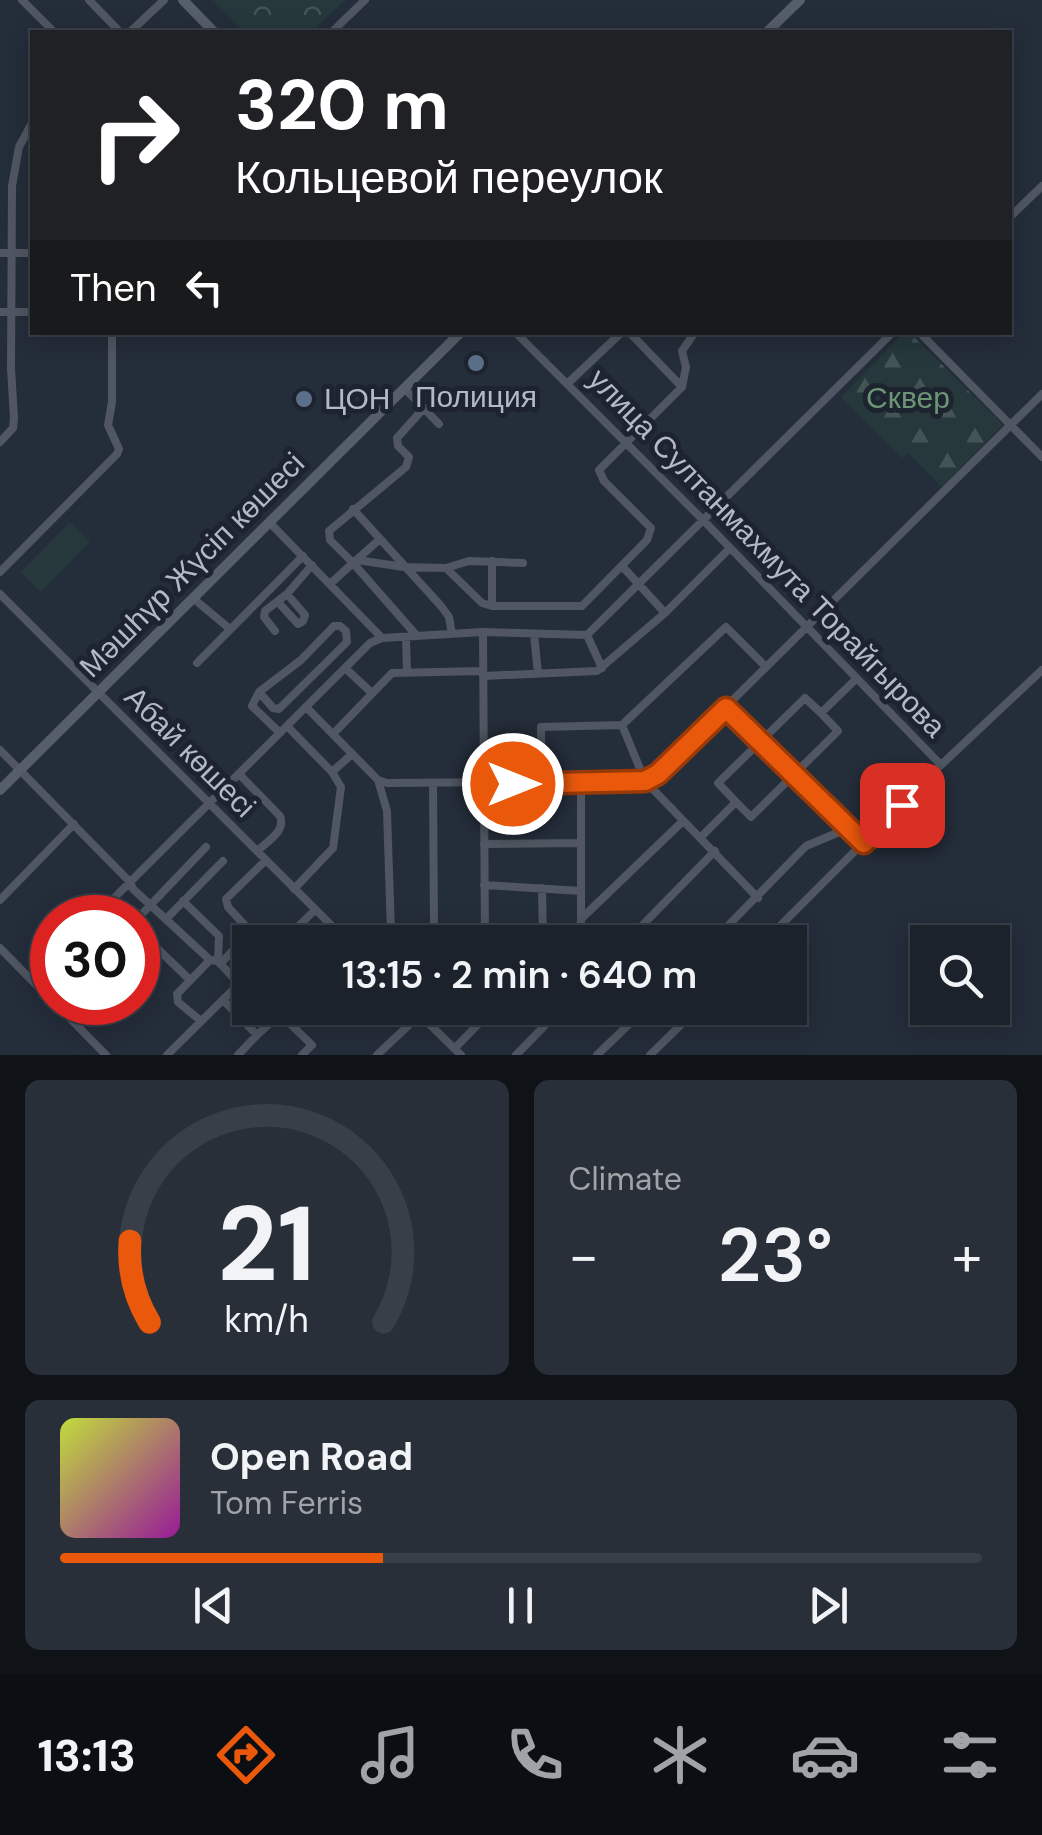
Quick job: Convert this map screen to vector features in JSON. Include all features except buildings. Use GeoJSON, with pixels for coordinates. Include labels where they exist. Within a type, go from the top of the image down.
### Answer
{"type":"FeatureCollection","features":[{"type":"Feature","properties":{"kind":"main road"},"geometry":{"type":"LineString","coordinates":[[182,0],[212,30]]}},
{"type":"Feature","properties":{"kind":"main road"},"geometry":{"type":"LineString","coordinates":[[769,30],[800,0]]}},
{"type":"Feature","properties":{"kind":"main road","name":"Мәшһүр Жүсіп көшесі"},"geometry":{"type":"LineString","coordinates":[[0,790],[459,335]]}},
{"type":"Feature","properties":{"kind":"street"},"geometry":{"type":"LineString","coordinates":[[22,0],[52,30]]}},
{"type":"Feature","properties":{"kind":"street"},"geometry":{"type":"LineString","coordinates":[[88,0],[118,30]]}},
{"type":"Feature","properties":{"kind":"street"},"geometry":{"type":"LineString","coordinates":[[132,30],[164,0]]}},
{"type":"Feature","properties":{"kind":"street"},"geometry":{"type":"LineString","coordinates":[[334,30],[365,0]]}},
{"type":"Feature","properties":{"kind":"street"},"geometry":{"type":"LineString","coordinates":[[0,442],[13,428],[11,312],[16,157],[30,127]]}},
{"type":"Feature","properties":{"kind":"street"},"geometry":{"type":"LineString","coordinates":[[1012,215],[1042,186]]}},
{"type":"Feature","properties":{"kind":"street"},"geometry":{"type":"LineString","coordinates":[[1034,194],[1042,202]]}},
{"type":"Feature","properties":{"kind":"street"},"geometry":{"type":"LineString","coordinates":[[0,252],[30,253]]}},
{"type":"Feature","properties":{"kind":"street"},"geometry":{"type":"LineString","coordinates":[[0,312],[30,312]]}},
{"type":"Feature","properties":{"kind":"street"},"geometry":{"type":"LineString","coordinates":[[0,572],[119,449],[108,424],[112,402],[112,335]]}},
{"type":"Feature","properties":{"kind":"street","name":"улица Султанмахмута Торайгырова"},"geometry":{"type":"LineString","coordinates":[[517,335],[704,520],[941,766]]}},
{"type":"Feature","properties":{"kind":"street"},"geometry":{"type":"LineString","coordinates":[[567,384],[623,335]]}},
{"type":"Feature","properties":{"kind":"street"},"geometry":{"type":"LineString","coordinates":[[629,335],[682,387]]}},
{"type":"Feature","properties":{"kind":"street"},"geometry":{"type":"LineString","coordinates":[[446,568],[482,603],[577,608],[622,566],[647,540],[651,528],[600,476],[602,466],[682,387],[686,367],[682,351],[693,335]]}},
{"type":"Feature","properties":{"kind":"street"},"geometry":{"type":"LineString","coordinates":[[117,895],[370,644],[382,638],[483,632],[587,635],[891,335]]}},
{"type":"Feature","properties":{"kind":"street"},"geometry":{"type":"LineString","coordinates":[[922,335],[1042,457]]}},
{"type":"Feature","properties":{"kind":"street"},"geometry":{"type":"LineString","coordinates":[[405,389],[439,424]]}},
{"type":"Feature","properties":{"kind":"street"},"geometry":{"type":"LineString","coordinates":[[378,780],[542,784],[645,781],[658,774],[1042,394]]}},
{"type":"Feature","properties":{"kind":"street"},"geometry":{"type":"LineString","coordinates":[[417,636],[355,561],[328,535],[353,509],[406,467],[409,457],[398,446],[398,438],[423,409]]}},
{"type":"Feature","properties":{"kind":"street"},"geometry":{"type":"LineString","coordinates":[[353,509],[449,618],[452,634]]}},
{"type":"Feature","properties":{"kind":"street"},"geometry":{"type":"LineString","coordinates":[[270,523],[382,638]]}},
{"type":"Feature","properties":{"kind":"street"},"geometry":{"type":"LineString","coordinates":[[330,584],[380,539]]}},
{"type":"Feature","properties":{"kind":"street"},"geometry":{"type":"LineString","coordinates":[[333,734],[388,676],[407,672],[597,671],[665,613],[730,548]]}},
{"type":"Feature","properties":{"kind":"street"},"geometry":{"type":"LineString","coordinates":[[196,663],[303,556]]}},
{"type":"Feature","properties":{"kind":"street"},"geometry":{"type":"LineString","coordinates":[[355,561],[446,568],[469,561],[523,563]]}},
{"type":"Feature","properties":{"kind":"street"},"geometry":{"type":"LineString","coordinates":[[492,561],[492,606]]}},
{"type":"Feature","properties":{"kind":"street"},"geometry":{"type":"LineString","coordinates":[[275,630],[264,614],[312,565]]}},
{"type":"Feature","properties":{"kind":"street"},"geometry":{"type":"LineString","coordinates":[[622,566],[665,613]]}},
{"type":"Feature","properties":{"kind":"street","name":"Абай көшесі"},"geometry":{"type":"LineString","coordinates":[[0,594],[330,925]]}},
{"type":"Feature","properties":{"kind":"street"},"geometry":{"type":"LineString","coordinates":[[278,602],[298,624],[304,621],[305,614],[287,594]]}},
{"type":"Feature","properties":{"kind":"street"},"geometry":{"type":"LineString","coordinates":[[194,600],[230,628]]}},
{"type":"Feature","properties":{"kind":"street"},"geometry":{"type":"LineString","coordinates":[[258,692],[272,708],[280,709],[348,642],[346,631],[334,626],[301,660],[258,692],[252,706],[332,772],[341,788],[333,848],[294,889]]}},
{"type":"Feature","properties":{"kind":"street"},"geometry":{"type":"LineString","coordinates":[[542,784],[542,727],[622,725],[726,627],[766,667]]}},
{"type":"Feature","properties":{"kind":"street"},"geometry":{"type":"LineString","coordinates":[[483,632],[485,925]]}},
{"type":"Feature","properties":{"kind":"street"},"geometry":{"type":"LineString","coordinates":[[534,634],[538,674]]}},
{"type":"Feature","properties":{"kind":"street"},"geometry":{"type":"LineString","coordinates":[[587,635],[602,668]]}},
{"type":"Feature","properties":{"kind":"street"},"geometry":{"type":"LineString","coordinates":[[406,637],[407,672]]}},
{"type":"Feature","properties":{"kind":"street"},"geometry":{"type":"LineString","coordinates":[[301,660],[315,674]]}},
{"type":"Feature","properties":{"kind":"street"},"geometry":{"type":"LineString","coordinates":[[345,668],[372,694]]}},
{"type":"Feature","properties":{"kind":"street"},"geometry":{"type":"LineString","coordinates":[[781,925],[1042,670]]}},
{"type":"Feature","properties":{"kind":"street"},"geometry":{"type":"LineString","coordinates":[[821,714],[856,679]]}},
{"type":"Feature","properties":{"kind":"street"},"geometry":{"type":"LineString","coordinates":[[806,698],[821,714],[838,731],[751,816],[718,783],[806,698]]}},
{"type":"Feature","properties":{"kind":"street"},"geometry":{"type":"LineString","coordinates":[[306,707],[378,780],[387,811],[392,925]]}},
{"type":"Feature","properties":{"kind":"street"},"geometry":{"type":"LineString","coordinates":[[726,708],[864,843]]}},
{"type":"Feature","properties":{"kind":"street"},"geometry":{"type":"LineString","coordinates":[[622,725],[645,781],[716,850],[758,898]]}},
{"type":"Feature","properties":{"kind":"street"},"geometry":{"type":"LineString","coordinates":[[0,750],[141,895]]}},
{"type":"Feature","properties":{"kind":"street"},"geometry":{"type":"LineString","coordinates":[[332,772],[352,754]]}},
{"type":"Feature","properties":{"kind":"street"},"geometry":{"type":"LineString","coordinates":[[239,774],[282,823],[257,851]]}},
{"type":"Feature","properties":{"kind":"street"},"geometry":{"type":"LineString","coordinates":[[433,783],[434,925]]}},
{"type":"Feature","properties":{"kind":"street"},"geometry":{"type":"LineString","coordinates":[[581,783],[581,925]]}},
{"type":"Feature","properties":{"kind":"street"},"geometry":{"type":"LineString","coordinates":[[702,836],[736,802]]}},
{"type":"Feature","properties":{"kind":"street"},"geometry":{"type":"LineString","coordinates":[[581,919],[683,820]]}},
{"type":"Feature","properties":{"kind":"street"},"geometry":{"type":"LineString","coordinates":[[0,900],[74,824]]}},
{"type":"Feature","properties":{"kind":"street"},"geometry":{"type":"LineString","coordinates":[[730,925],[806,846],[849,828]]}},
{"type":"Feature","properties":{"kind":"street"},"geometry":{"type":"LineString","coordinates":[[484,844],[581,844]]}},
{"type":"Feature","properties":{"kind":"street"},"geometry":{"type":"LineString","coordinates":[[158,895],[206,847]]}},
{"type":"Feature","properties":{"kind":"street"},"geometry":{"type":"LineString","coordinates":[[643,925],[716,850]]}},
{"type":"Feature","properties":{"kind":"street"},"geometry":{"type":"LineString","coordinates":[[201,1021],[176,999],[190,980],[251,932],[226,899],[266,860]]}},
{"type":"Feature","properties":{"kind":"street"},"geometry":{"type":"LineString","coordinates":[[166,919],[223,861]]}},
{"type":"Feature","properties":{"kind":"street"},"geometry":{"type":"LineString","coordinates":[[484,884],[581,891]]}},
{"type":"Feature","properties":{"kind":"street"},"geometry":{"type":"LineString","coordinates":[[542,888],[543,925]]}},
{"type":"Feature","properties":{"kind":"street"},"geometry":{"type":"LineString","coordinates":[[183,902],[219,936],[216,962]]}},
{"type":"Feature","properties":{"kind":"street"},"geometry":{"type":"LineString","coordinates":[[300,925],[315,910]]}},
{"type":"Feature","properties":{"kind":"street"},"geometry":{"type":"LineString","coordinates":[[160,914],[232,978]]}},
{"type":"Feature","properties":{"kind":"street"},"geometry":{"type":"LineString","coordinates":[[0,948],[30,978]]}},
{"type":"Feature","properties":{"kind":"street"},"geometry":{"type":"LineString","coordinates":[[160,951],[190,980]]}},
{"type":"Feature","properties":{"kind":"street"},"geometry":{"type":"LineString","coordinates":[[167,1055],[232,990]]}},
{"type":"Feature","properties":{"kind":"street"},"geometry":{"type":"LineString","coordinates":[[223,1000],[257,1035]]}},
{"type":"Feature","properties":{"kind":"street"},"geometry":{"type":"LineString","coordinates":[[238,1055],[280,1014],[312,1045],[302,1055]]}},
{"type":"Feature","properties":{"kind":"street"},"geometry":{"type":"LineString","coordinates":[[76,1025],[106,1055]]}},
{"type":"Feature","properties":{"kind":"street"},"geometry":{"type":"LineString","coordinates":[[377,1055],[406,1025]]}},
{"type":"Feature","properties":{"kind":"street"},"geometry":{"type":"LineString","coordinates":[[434,1025],[458,1052],[480,1025]]}},
{"type":"Feature","properties":{"kind":"street"},"geometry":{"type":"LineString","coordinates":[[516,1055],[545,1025]]}},
{"type":"Feature","properties":{"kind":"street"},"geometry":{"type":"LineString","coordinates":[[598,1055],[629,1025]]}},
{"type":"Feature","properties":{"kind":"street"},"geometry":{"type":"LineString","coordinates":[[650,1055],[681,1025]]}},
{"type":"Feature","properties":{"kind":"street"},"geometry":{"type":"LineString","coordinates":[[89,1055],[97,1046]]}},
{"type":"Feature","properties":{"kind":"green space"},"geometry":{"type":"Polygon","coordinates":[[[213,0],[345,0],[314,30],[243,30],[213,0]]]}},
{"type":"Feature","properties":{"kind":"green space","name":"Сквер"},"geometry":{"type":"Polygon","coordinates":[[[902,335],[912,335],[1003,425],[942,487],[908,453],[902,458],[841,397],[902,335]]]}},
{"type":"Feature","properties":{"kind":"green space"},"geometry":{"type":"Polygon","coordinates":[[[70,522],[90,542],[41,592],[21,572],[70,522]]]}},
{"type":"Feature","properties":{"kind":"place","name":"Полиция"},"geometry":{"type":"Point","coordinates":[476,363]}},
{"type":"Feature","properties":{"kind":"place","name":"ЦОН"},"geometry":{"type":"Point","coordinates":[304,399]}},
{"type":"Feature","properties":{"kind":"route"},"geometry":{"type":"LineString","coordinates":[[513,784],[645,781],[658,774],[726,708],[864,843],[902,805]]}}]}
